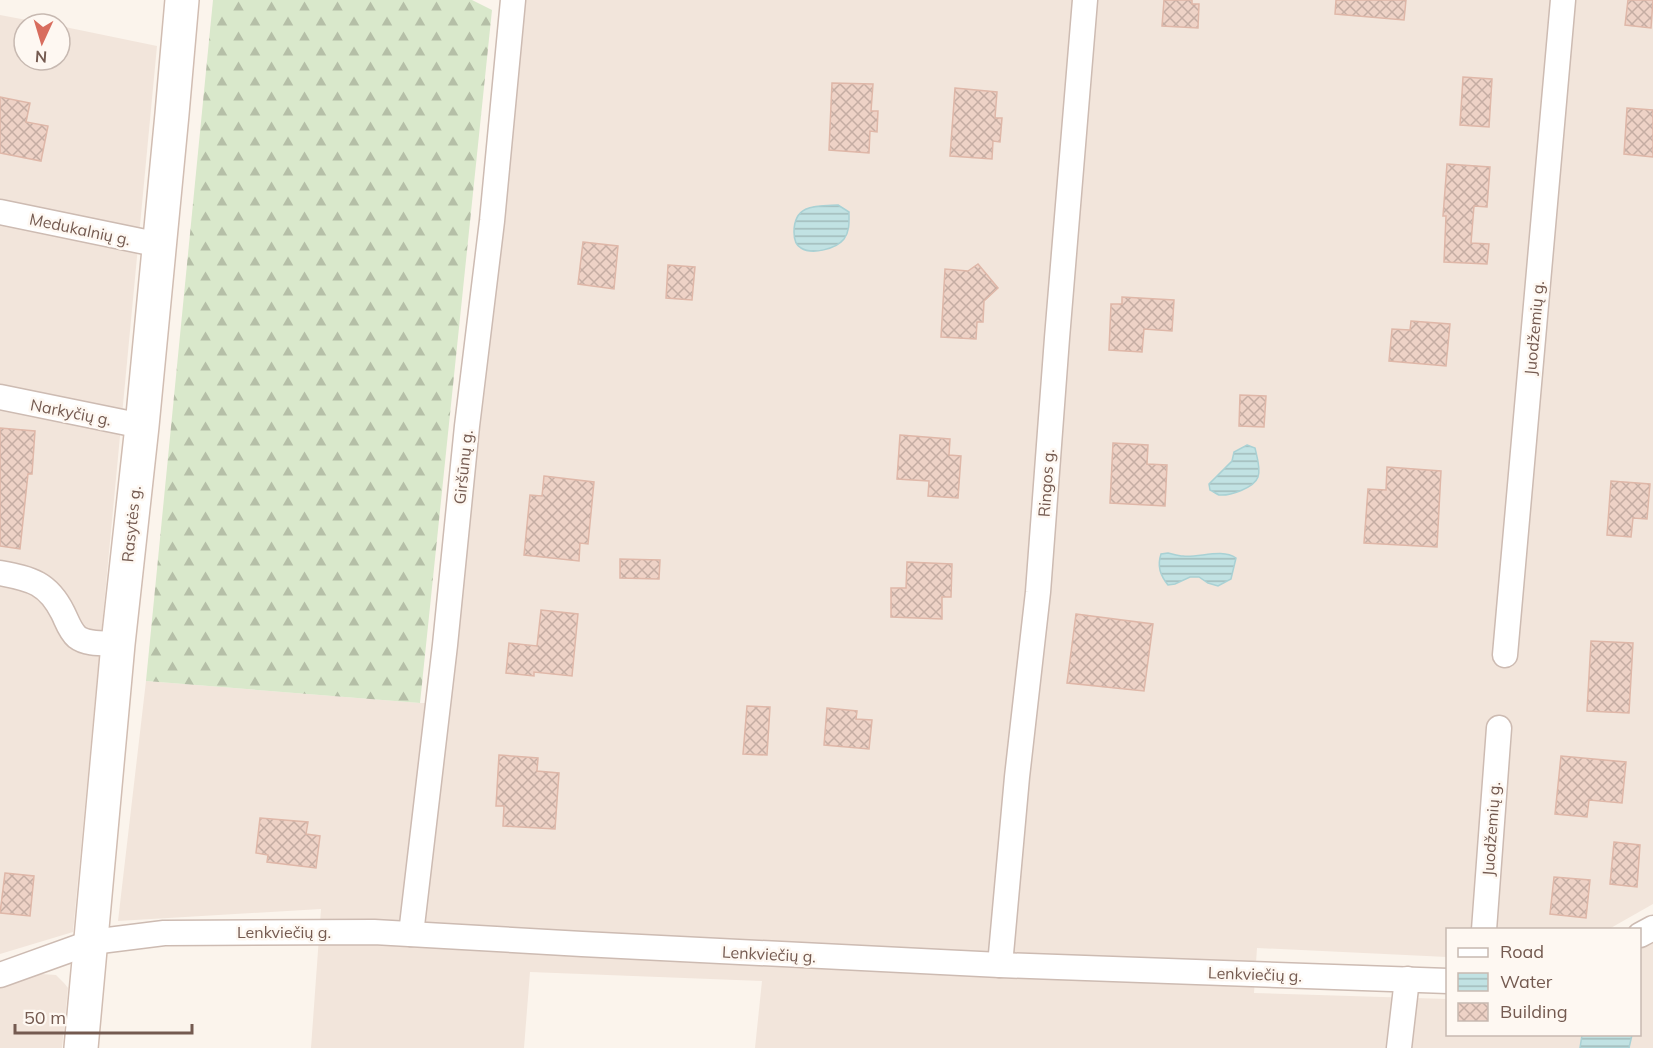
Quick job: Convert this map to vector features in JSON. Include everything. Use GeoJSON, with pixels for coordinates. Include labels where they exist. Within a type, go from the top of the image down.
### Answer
{"type":"FeatureCollection","features":[{"type":"Feature","properties":{"kind":"main road","name":"Rasytės g."},"geometry":{"type":"LineString","coordinates":[[81,1048],[118,644],[160,245],[182,0]]}},
{"type":"Feature","properties":{"kind":"street","name":"Giršūnų g."},"geometry":{"type":"LineString","coordinates":[[411,934],[446,645],[467,426],[492,221],[513,0]]}},
{"type":"Feature","properties":{"kind":"street","name":"Ringos g."},"geometry":{"type":"LineString","coordinates":[[1000,965],[1017,777],[1038,592],[1086,0]]}},
{"type":"Feature","properties":{"kind":"street","name":"Juodžemių g."},"geometry":{"type":"LineString","coordinates":[[1505,655],[1563,0]]}},
{"type":"Feature","properties":{"kind":"street","name":"Medukalnių g."},"geometry":{"type":"LineString","coordinates":[[0,212],[160,245]]}},
{"type":"Feature","properties":{"kind":"street","name":"Narkyčių g."},"geometry":{"type":"LineString","coordinates":[[0,397],[142,426]]}},
{"type":"Feature","properties":{"kind":"street"},"geometry":{"type":"LineString","coordinates":[[0,573],[24,578],[45,588],[56,600],[70,628],[78,638],[118,644]]}},
{"type":"Feature","properties":{"kind":"street","name":"Juodžemių g."},"geometry":{"type":"LineString","coordinates":[[1484,928],[1499,728]]}},
{"type":"Feature","properties":{"kind":"street","name":"Lenkviečių g."},"geometry":{"type":"LineString","coordinates":[[0,975],[92,942],[164,933],[374,932],[1000,965],[1446,981]]}},
{"type":"Feature","properties":{"kind":"street"},"geometry":{"type":"LineString","coordinates":[[1399,1048],[1407,979]]}},
{"type":"Feature","properties":{"kind":"shaded area"},"geometry":{"type":"Polygon","coordinates":[[[526,0],[1653,0],[1653,904],[1611,928],[1446,928],[1446,957],[1257,948],[1254,993],[1446,999],[1446,1036],[1641,1036],[1641,946],[1653,939],[1653,1048],[755,1048],[762,981],[530,972],[524,1048],[311,1048],[321,909],[118,921],[146,681],[420,703],[449,703],[526,0]]]}},
{"type":"Feature","properties":{"kind":"shaded area"},"geometry":{"type":"Polygon","coordinates":[[[0,15],[12,17],[12,72],[72,72],[72,28],[157,46],[73,932],[0,954],[0,15]]]}},
{"type":"Feature","properties":{"kind":"shaded area"},"geometry":{"type":"Polygon","coordinates":[[[41,974],[56,975],[68,988],[62,1048],[0,1048],[0,986],[41,974]]]}},
{"type":"Feature","properties":{"kind":"green space"},"geometry":{"type":"Polygon","coordinates":[[[213,0],[472,0],[492,10],[420,703],[146,681],[213,0]]]}},
{"type":"Feature","properties":{"kind":"water"},"geometry":{"type":"Polygon","coordinates":[[[838,205],[849,212],[848,229],[844,239],[824,250],[811,251],[799,247],[795,241],[794,232],[795,223],[802,211],[814,207],[838,205]]]}},
{"type":"Feature","properties":{"kind":"water"},"geometry":{"type":"Polygon","coordinates":[[[1247,445],[1255,448],[1257,455],[1259,470],[1256,481],[1247,488],[1229,494],[1219,495],[1210,490],[1209,484],[1232,461],[1234,452],[1247,445]]]}},
{"type":"Feature","properties":{"kind":"water"},"geometry":{"type":"Polygon","coordinates":[[[1161,554],[1179,556],[1224,554],[1236,558],[1231,579],[1218,586],[1199,577],[1190,577],[1168,585],[1161,574],[1159,562],[1161,554]]]}},
{"type":"Feature","properties":{"kind":"water"},"geometry":{"type":"Polygon","coordinates":[[[1582,1036],[1632,1036],[1629,1048],[1580,1048],[1582,1036]]]}},
{"type":"Feature","properties":{"kind":"building"},"geometry":{"type":"Polygon","coordinates":[[[1164,0],[1192,0],[1192,4],[1199,4],[1198,28],[1162,26],[1164,0]]]}},
{"type":"Feature","properties":{"kind":"building"},"geometry":{"type":"Polygon","coordinates":[[[1336,0],[1406,0],[1404,20],[1335,14],[1336,0]]]}},
{"type":"Feature","properties":{"kind":"building"},"geometry":{"type":"Polygon","coordinates":[[[1628,0],[1653,0],[1651,28],[1625,25],[1628,0]]]}},
{"type":"Feature","properties":{"kind":"building"},"geometry":{"type":"Polygon","coordinates":[[[1463,77],[1492,79],[1489,127],[1460,125],[1463,77]]]}},
{"type":"Feature","properties":{"kind":"building"},"geometry":{"type":"Polygon","coordinates":[[[832,83],[873,84],[871,111],[878,111],[877,132],[870,131],[869,153],[829,150],[832,83]]]}},
{"type":"Feature","properties":{"kind":"building"},"geometry":{"type":"Polygon","coordinates":[[[955,88],[997,92],[995,118],[1002,118],[1000,142],[993,141],[992,159],[950,156],[955,88]]]}},
{"type":"Feature","properties":{"kind":"building"},"geometry":{"type":"Polygon","coordinates":[[[0,97],[30,103],[26,122],[48,126],[41,161],[0,153],[0,97]]]}},
{"type":"Feature","properties":{"kind":"building"},"geometry":{"type":"Polygon","coordinates":[[[1627,108],[1653,110],[1653,157],[1624,154],[1627,108]]]}},
{"type":"Feature","properties":{"kind":"building"},"geometry":{"type":"Polygon","coordinates":[[[1447,164],[1490,167],[1487,207],[1474,206],[1471,243],[1489,244],[1487,264],[1444,262],[1446,216],[1443,216],[1447,164]]]}},
{"type":"Feature","properties":{"kind":"building"},"geometry":{"type":"Polygon","coordinates":[[[583,242],[618,246],[614,289],[578,284],[583,242]]]}},
{"type":"Feature","properties":{"kind":"building"},"geometry":{"type":"Polygon","coordinates":[[[978,264],[998,288],[984,301],[983,322],[977,322],[976,339],[941,337],[945,269],[968,271],[978,264]]]}},
{"type":"Feature","properties":{"kind":"building"},"geometry":{"type":"Polygon","coordinates":[[[668,265],[695,267],[692,300],[666,298],[668,265]]]}},
{"type":"Feature","properties":{"kind":"building"},"geometry":{"type":"Polygon","coordinates":[[[1122,297],[1174,300],[1172,331],[1144,329],[1142,352],[1109,350],[1111,304],[1122,304],[1122,297]]]}},
{"type":"Feature","properties":{"kind":"building"},"geometry":{"type":"Polygon","coordinates":[[[1411,321],[1450,324],[1446,366],[1389,361],[1392,329],[1410,330],[1411,321]]]}},
{"type":"Feature","properties":{"kind":"building"},"geometry":{"type":"Polygon","coordinates":[[[1240,395],[1266,396],[1264,427],[1239,426],[1240,395]]]}},
{"type":"Feature","properties":{"kind":"building"},"geometry":{"type":"Polygon","coordinates":[[[0,428],[35,431],[32,474],[28,474],[20,549],[0,546],[0,428]]]}},
{"type":"Feature","properties":{"kind":"building"},"geometry":{"type":"Polygon","coordinates":[[[900,435],[950,439],[949,455],[961,456],[958,498],[928,496],[929,481],[897,479],[900,435]]]}},
{"type":"Feature","properties":{"kind":"building"},"geometry":{"type":"Polygon","coordinates":[[[1113,443],[1148,445],[1147,464],[1167,465],[1165,506],[1110,503],[1113,443]]]}},
{"type":"Feature","properties":{"kind":"building"},"geometry":{"type":"Polygon","coordinates":[[[1387,467],[1441,471],[1437,547],[1364,543],[1368,489],[1386,490],[1387,467]]]}},
{"type":"Feature","properties":{"kind":"building"},"geometry":{"type":"Polygon","coordinates":[[[544,476],[594,482],[588,544],[580,543],[579,561],[524,555],[530,495],[542,496],[544,476]]]}},
{"type":"Feature","properties":{"kind":"building"},"geometry":{"type":"Polygon","coordinates":[[[1611,481],[1650,484],[1647,519],[1633,518],[1631,537],[1607,535],[1611,481]]]}},
{"type":"Feature","properties":{"kind":"building"},"geometry":{"type":"Polygon","coordinates":[[[620,559],[660,560],[659,579],[620,578],[620,559]]]}},
{"type":"Feature","properties":{"kind":"building"},"geometry":{"type":"Polygon","coordinates":[[[907,562],[952,564],[951,597],[942,597],[942,619],[891,617],[891,588],[906,588],[907,562]]]}},
{"type":"Feature","properties":{"kind":"building"},"geometry":{"type":"Polygon","coordinates":[[[541,610],[578,614],[572,676],[534,672],[534,676],[506,673],[509,643],[537,646],[541,610]]]}},
{"type":"Feature","properties":{"kind":"building"},"geometry":{"type":"Polygon","coordinates":[[[1076,614],[1153,624],[1144,691],[1067,683],[1076,614]]]}},
{"type":"Feature","properties":{"kind":"building"},"geometry":{"type":"Polygon","coordinates":[[[1591,641],[1633,643],[1629,713],[1587,711],[1591,641]]]}},
{"type":"Feature","properties":{"kind":"building"},"geometry":{"type":"Polygon","coordinates":[[[747,706],[770,707],[767,755],[743,754],[747,706]]]}},
{"type":"Feature","properties":{"kind":"building"},"geometry":{"type":"Polygon","coordinates":[[[827,708],[857,711],[856,719],[872,720],[869,749],[824,745],[827,708]]]}},
{"type":"Feature","properties":{"kind":"building"},"geometry":{"type":"Polygon","coordinates":[[[499,755],[538,758],[537,771],[559,773],[555,829],[503,826],[504,806],[496,806],[499,755]]]}},
{"type":"Feature","properties":{"kind":"building"},"geometry":{"type":"Polygon","coordinates":[[[1561,756],[1626,762],[1622,803],[1589,800],[1587,817],[1555,814],[1561,756]]]}},
{"type":"Feature","properties":{"kind":"building"},"geometry":{"type":"Polygon","coordinates":[[[260,818],[308,822],[306,834],[320,836],[316,868],[267,862],[268,855],[256,853],[260,818]]]}},
{"type":"Feature","properties":{"kind":"building"},"geometry":{"type":"Polygon","coordinates":[[[1614,842],[1640,845],[1637,887],[1610,884],[1614,842]]]}},
{"type":"Feature","properties":{"kind":"building"},"geometry":{"type":"Polygon","coordinates":[[[5,873],[34,876],[30,916],[0,913],[5,873]]]}},
{"type":"Feature","properties":{"kind":"building"},"geometry":{"type":"Polygon","coordinates":[[[1554,877],[1590,880],[1586,918],[1550,914],[1554,877]]]}}]}
